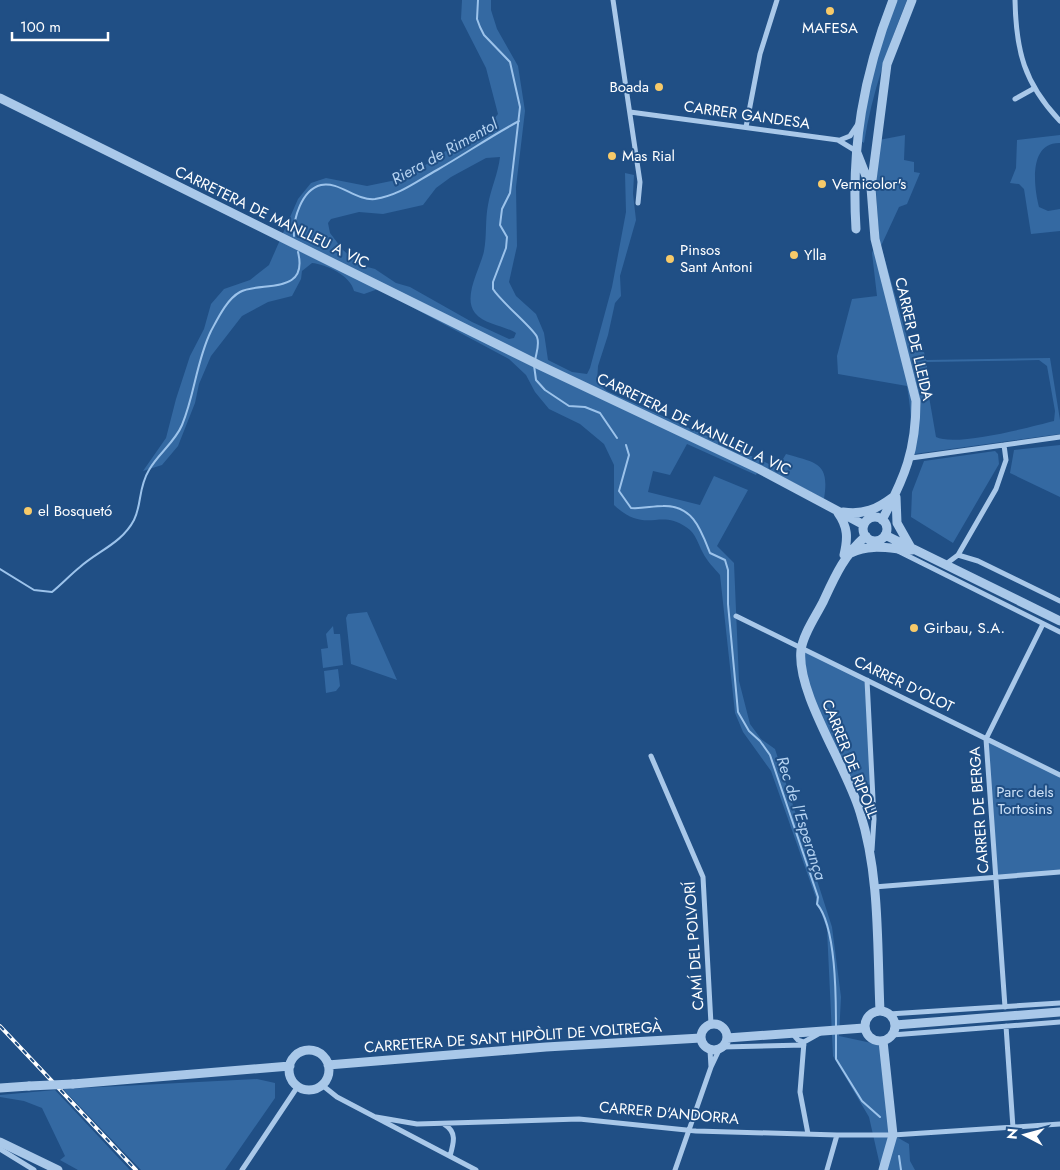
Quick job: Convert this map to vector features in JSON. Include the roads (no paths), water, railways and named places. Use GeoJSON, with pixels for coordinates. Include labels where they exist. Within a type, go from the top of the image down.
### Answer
{"type":"FeatureCollection","features":[{"type":"Feature","properties":{"kind":"street"},"geometry":{"type":"LineString","coordinates":[[613,0],[640,182],[638,203]]}},
{"type":"Feature","properties":{"kind":"street"},"geometry":{"type":"LineString","coordinates":[[746,127],[760,54],[777,0]]}},
{"type":"Feature","properties":{"kind":"street","name":"CARRER DE LLEIDA"},"geometry":{"type":"LineString","coordinates":[[856,229],[853,188],[858,124],[866,82],[893,0]]}},
{"type":"Feature","properties":{"kind":"street","name":"CARRER DE LLEIDA"},"geometry":{"type":"LineString","coordinates":[[882,520],[896,495],[911,458],[916,425],[916,400],[875,239],[871,188],[888,64],[912,0]]}},
{"type":"Feature","properties":{"kind":"street"},"geometry":{"type":"LineString","coordinates":[[1015,0],[1015,35],[1027,75],[1034,89],[1060,121]]}},
{"type":"Feature","properties":{"kind":"street"},"geometry":{"type":"LineString","coordinates":[[1015,99],[1034,89]]}},
{"type":"Feature","properties":{"kind":"street","name":"CARRETERA DE MANLLEU A VIC"},"geometry":{"type":"LineString","coordinates":[[0,98],[536,363],[759,469],[864,525]]}},
{"type":"Feature","properties":{"kind":"street","name":"CARRER GANDESA"},"geometry":{"type":"LineString","coordinates":[[630,112],[839,140],[856,151]]}},
{"type":"Feature","properties":{"kind":"street"},"geometry":{"type":"LineString","coordinates":[[839,140],[850,136],[858,124]]}},
{"type":"Feature","properties":{"kind":"street","name":"CARRER DE LLEIDA"},"geometry":{"type":"LineString","coordinates":[[856,151],[871,188]]}},
{"type":"Feature","properties":{"kind":"street"},"geometry":{"type":"LineString","coordinates":[[911,458],[1060,436]]}},
{"type":"Feature","properties":{"kind":"street"},"geometry":{"type":"LineString","coordinates":[[946,564],[958,555],[1002,476],[1006,460],[1004,445]]}},
{"type":"Feature","properties":{"kind":"street"},"geometry":{"type":"LineString","coordinates":[[896,495],[898,523],[913,548]]}},
{"type":"Feature","properties":{"kind":"street","name":"CARRETERA DE MANLLEU A VIC"},"geometry":{"type":"LineString","coordinates":[[836,511],[865,512],[876,509],[896,495]]}},
{"type":"Feature","properties":{"kind":"street"},"geometry":{"type":"LineString","coordinates":[[836,511],[844,522],[847,533],[845,559]]}},
{"type":"Feature","properties":{"kind":"street"},"geometry":{"type":"LineString","coordinates":[[872,518],[882,520],[886,527],[885,535],[876,541],[866,536],[864,525],[872,518]]}},
{"type":"Feature","properties":{"kind":"street"},"geometry":{"type":"LineString","coordinates":[[885,535],[1060,621]]}},
{"type":"Feature","properties":{"kind":"street","name":"CARRER DE RIPOLL"},"geometry":{"type":"LineString","coordinates":[[866,536],[850,549],[801,648],[800,665],[811,699],[860,811],[872,861],[880,1010]]}},
{"type":"Feature","properties":{"kind":"street"},"geometry":{"type":"LineString","coordinates":[[845,559],[862,548],[874,546],[893,549],[913,548]]}},
{"type":"Feature","properties":{"kind":"street"},"geometry":{"type":"LineString","coordinates":[[893,549],[1060,632]]}},
{"type":"Feature","properties":{"kind":"street"},"geometry":{"type":"LineString","coordinates":[[958,555],[978,562],[1060,602]]}},
{"type":"Feature","properties":{"kind":"street","name":"CARRER D'OLOT"},"geometry":{"type":"LineString","coordinates":[[736,616],[1060,775]]}},
{"type":"Feature","properties":{"kind":"street","name":"CARRER DE BERGA"},"geometry":{"type":"LineString","coordinates":[[1005,1007],[986,739],[1043,624]]}},
{"type":"Feature","properties":{"kind":"street"},"geometry":{"type":"LineString","coordinates":[[867,680],[874,824],[872,861]]}},
{"type":"Feature","properties":{"kind":"street","name":"CAMÍ DEL POLVORÍ"},"geometry":{"type":"LineString","coordinates":[[650,756],[703,877],[711,1024]]}},
{"type":"Feature","properties":{"kind":"street"},"geometry":{"type":"LineString","coordinates":[[874,887],[996,875],[1060,872]]}},
{"type":"Feature","properties":{"kind":"street"},"geometry":{"type":"LineString","coordinates":[[864,1028],[867,1017],[880,1010],[889,1014],[1060,1003]]}},
{"type":"Feature","properties":{"kind":"street"},"geometry":{"type":"LineString","coordinates":[[895,1024],[1060,1012]]}},
{"type":"Feature","properties":{"kind":"street"},"geometry":{"type":"LineString","coordinates":[[889,1014],[895,1024],[892,1035]]}},
{"type":"Feature","properties":{"kind":"street"},"geometry":{"type":"LineString","coordinates":[[864,1028],[871,1038],[883,1041],[892,1035],[1060,1022]]}},
{"type":"Feature","properties":{"kind":"street"},"geometry":{"type":"LineString","coordinates":[[675,1170],[711,1067],[721,1048],[727,1038],[724,1029],[711,1024],[704,1029],[700,1038],[704,1046],[710,1050],[721,1048],[804,1044],[824,1030]]}},
{"type":"Feature","properties":{"kind":"street"},"geometry":{"type":"LineString","coordinates":[[1006,1026],[1013,1128]]}},
{"type":"Feature","properties":{"kind":"street"},"geometry":{"type":"LineString","coordinates":[[727,1038],[864,1028]]}},
{"type":"Feature","properties":{"kind":"street"},"geometry":{"type":"LineString","coordinates":[[792,1032],[804,1044]]}},
{"type":"Feature","properties":{"kind":"street","name":"CARRETERA DE SANT HIPÒLIT DE VOLTREGÀ"},"geometry":{"type":"LineString","coordinates":[[328,1065],[546,1047],[700,1038]]}},
{"type":"Feature","properties":{"kind":"street"},"geometry":{"type":"LineString","coordinates":[[883,1041],[893,1136],[883,1170]]}},
{"type":"Feature","properties":{"kind":"street"},"geometry":{"type":"LineString","coordinates":[[804,1044],[800,1092],[808,1134]]}},
{"type":"Feature","properties":{"kind":"street"},"geometry":{"type":"LineString","coordinates":[[309,1050],[321,1054],[328,1065],[328,1076],[322,1085],[312,1090],[298,1086],[292,1079],[290,1066],[297,1055],[309,1050]]}},
{"type":"Feature","properties":{"kind":"street"},"geometry":{"type":"LineString","coordinates":[[710,1050],[711,1067]]}},
{"type":"Feature","properties":{"kind":"street"},"geometry":{"type":"LineString","coordinates":[[0,1088],[73,1084],[290,1066]]}},
{"type":"Feature","properties":{"kind":"street"},"geometry":{"type":"LineString","coordinates":[[322,1085],[337,1096],[476,1170]]}},
{"type":"Feature","properties":{"kind":"street"},"geometry":{"type":"LineString","coordinates":[[242,1170],[298,1086]]}},
{"type":"Feature","properties":{"kind":"street","name":"CARRER D'ANDORRA"},"geometry":{"type":"LineString","coordinates":[[376,1117],[417,1124],[579,1119],[689,1130],[893,1136],[1060,1124]]}},
{"type":"Feature","properties":{"kind":"street"},"geometry":{"type":"LineString","coordinates":[[443,1124],[450,1128],[455,1138],[450,1156]]}},
{"type":"Feature","properties":{"kind":"street"},"geometry":{"type":"LineString","coordinates":[[827,1170],[837,1135]]}},
{"type":"Feature","properties":{"kind":"street"},"geometry":{"type":"LineString","coordinates":[[0,1142],[58,1170]]}},
{"type":"Feature","properties":{"kind":"street"},"geometry":{"type":"LineString","coordinates":[[1,1153],[34,1170]]}},
{"type":"Feature","properties":{"kind":"waterway","name":"Rec de l'Esperança"},"geometry":{"type":"LineString","coordinates":[[478,0],[477,19],[480,27],[484,35],[510,62],[520,107],[510,193],[502,209],[500,225],[507,237],[506,248],[493,282],[493,289],[535,333],[538,340],[535,361]]}},
{"type":"Feature","properties":{"kind":"waterway","name":"Riera de Rimentol"},"geometry":{"type":"LineString","coordinates":[[294,236],[295,222],[300,206],[303,199],[314,188],[328,185],[368,199],[384,197],[415,183],[519,121]]}},
{"type":"Feature","properties":{"kind":"waterway","name":"Riera de Rimentol"},"geometry":{"type":"LineString","coordinates":[[0,569],[34,590],[52,592],[87,561],[123,535],[134,520],[143,483],[149,470],[182,425],[206,343],[223,309],[240,292],[290,281],[296,275],[299,266],[298,252]]}},
{"type":"Feature","properties":{"kind":"waterway","name":"Rec de l'Esperança"},"geometry":{"type":"LineString","coordinates":[[534,365],[536,380],[545,390],[569,406],[585,407],[600,413],[617,438]]}},
{"type":"Feature","properties":{"kind":"waterway","name":"Rec de l'Esperança"},"geometry":{"type":"LineString","coordinates":[[626,445],[629,455],[619,491],[631,508],[663,506],[682,510],[694,520],[710,553],[725,560],[728,570],[728,604],[738,712],[749,731],[760,741],[770,755],[818,897],[817,904],[828,928],[834,962],[836,1027]]}},
{"type":"Feature","properties":{"kind":"waterway","name":"Rec de l'Esperança"},"geometry":{"type":"LineString","coordinates":[[836,1032],[836,1059],[862,1101],[880,1117]]}},
{"type":"Feature","properties":{"kind":"waterway","name":"Rec de l'Esperança"},"geometry":{"type":"LineString","coordinates":[[899,1156],[901,1170]]}},
{"type":"Feature","properties":{"kind":"railway"},"geometry":{"type":"LineString","coordinates":[[0,1026],[136,1170]]}},
{"type":"Feature","properties":{"kind":"place","name":"MAFESA"},"geometry":{"type":"Point","coordinates":[830,11]}},
{"type":"Feature","properties":{"kind":"place","name":"Boada"},"geometry":{"type":"Point","coordinates":[659,87]}},
{"type":"Feature","properties":{"kind":"place","name":"Mas Rial"},"geometry":{"type":"Point","coordinates":[612,156]}},
{"type":"Feature","properties":{"kind":"place","name":"Vernicolor's"},"geometry":{"type":"Point","coordinates":[822,184]}},
{"type":"Feature","properties":{"kind":"place","name":"Ylla"},"geometry":{"type":"Point","coordinates":[794,255]}},
{"type":"Feature","properties":{"kind":"place","name":"Pinsos Sant Antoni"},"geometry":{"type":"Point","coordinates":[670,259]}},
{"type":"Feature","properties":{"kind":"place","name":"el Bosquetó"},"geometry":{"type":"Point","coordinates":[28,511]}},
{"type":"Feature","properties":{"kind":"place","name":"Girbau, S.A."},"geometry":{"type":"Point","coordinates":[914,628]}},
{"type":"Feature","properties":{"kind":"park label","name":"Parc dels Tortosins"},"geometry":{"type":"Point","coordinates":[1025,800]}}]}
